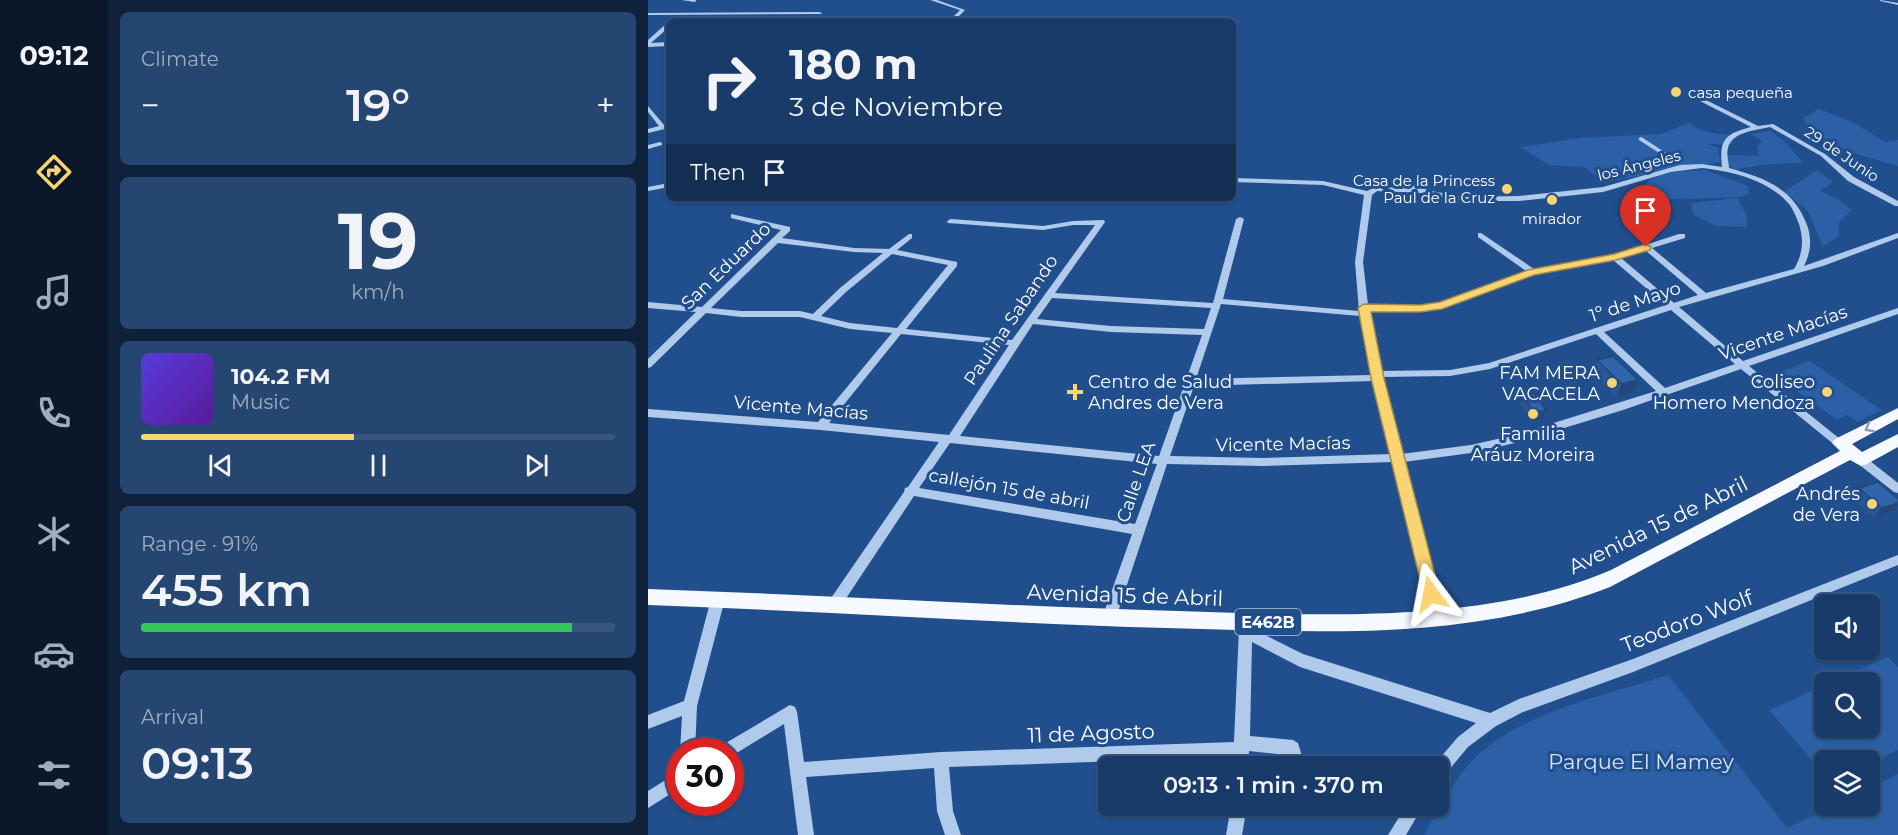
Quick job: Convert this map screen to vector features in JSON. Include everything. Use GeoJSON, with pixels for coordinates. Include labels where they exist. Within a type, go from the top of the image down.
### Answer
{"type":"FeatureCollection","features":[{"type":"Feature","properties":{"kind":"main road","name":"Avenida 15 de Abril"},"geometry":{"type":"LineString","coordinates":[[648,597],[1109,618],[1246,627],[1478,614],[1579,591],[1631,568],[1851,452],[1898,413]]}},
{"type":"Feature","properties":{"kind":"main road","name":"Avenida 15 de Abril"},"geometry":{"type":"LineString","coordinates":[[1851,452],[1898,440]]}},
{"type":"Feature","properties":{"kind":"street"},"geometry":{"type":"LineString","coordinates":[[684,0],[694,1]]}},
{"type":"Feature","properties":{"kind":"street"},"geometry":{"type":"LineString","coordinates":[[932,0],[963,10],[954,18]]}},
{"type":"Feature","properties":{"kind":"street"},"geometry":{"type":"LineString","coordinates":[[1882,0],[1898,4]]}},
{"type":"Feature","properties":{"kind":"street"},"geometry":{"type":"LineString","coordinates":[[648,14],[820,13]]}},
{"type":"Feature","properties":{"kind":"street"},"geometry":{"type":"LineString","coordinates":[[706,18],[710,14]]}},
{"type":"Feature","properties":{"kind":"street"},"geometry":{"type":"LineString","coordinates":[[648,44],[666,27]]}},
{"type":"Feature","properties":{"kind":"street"},"geometry":{"type":"LineString","coordinates":[[648,44],[666,44]]}},
{"type":"Feature","properties":{"kind":"street"},"geometry":{"type":"LineString","coordinates":[[1700,99],[1758,128]]}},
{"type":"Feature","properties":{"kind":"street"},"geometry":{"type":"LineString","coordinates":[[648,108],[666,127],[648,132]]}},
{"type":"Feature","properties":{"kind":"street","name":"29 de Junio"},"geometry":{"type":"LineString","coordinates":[[1758,128],[1771,125],[1823,155],[1851,179],[1898,204]]}},
{"type":"Feature","properties":{"kind":"street"},"geometry":{"type":"LineString","coordinates":[[1726,169],[1724,146],[1728,140],[1737,134],[1758,128]]}},
{"type":"Feature","properties":{"kind":"street"},"geometry":{"type":"LineString","coordinates":[[1641,139],[1666,155]]}},
{"type":"Feature","properties":{"kind":"street"},"geometry":{"type":"LineString","coordinates":[[648,147],[660,144]]}},
{"type":"Feature","properties":{"kind":"street","name":"los Ángeles"},"geometry":{"type":"LineString","coordinates":[[1412,187],[1428,192],[1468,198],[1504,200],[1609,188],[1658,171],[1691,166],[1726,169],[1774,189],[1796,208],[1808,249],[1806,258],[1797,270]]}},
{"type":"Feature","properties":{"kind":"street"},"geometry":{"type":"LineString","coordinates":[[1236,180],[1323,183],[1366,194],[1376,189],[1428,192]]}},
{"type":"Feature","properties":{"kind":"street"},"geometry":{"type":"LineString","coordinates":[[648,189],[666,186]]}},
{"type":"Feature","properties":{"kind":"street"},"geometry":{"type":"LineString","coordinates":[[648,195],[660,187]]}},
{"type":"Feature","properties":{"kind":"street"},"geometry":{"type":"LineString","coordinates":[[1366,194],[1359,262],[1364,311],[1377,376],[1437,617]]}},
{"type":"Feature","properties":{"kind":"street","name":"San Eduardo"},"geometry":{"type":"LineString","coordinates":[[648,365],[788,229],[734,216]]}},
{"type":"Feature","properties":{"kind":"street","name":"Calle LEA"},"geometry":{"type":"LineString","coordinates":[[1109,618],[1217,303],[1240,219]]}},
{"type":"Feature","properties":{"kind":"street","name":"Paulina Sabando"},"geometry":{"type":"LineString","coordinates":[[834,605],[909,491],[949,439],[1101,222],[1079,222],[1043,228],[951,221]]}},
{"type":"Feature","properties":{"kind":"street","name":"1º de Mayo"},"geometry":{"type":"LineString","coordinates":[[1190,383],[1377,376],[1465,371],[1490,366],[1704,296],[1797,270],[1898,235]]}},
{"type":"Feature","properties":{"kind":"street"},"geometry":{"type":"LineString","coordinates":[[815,317],[888,251],[909,236]]}},
{"type":"Feature","properties":{"kind":"street"},"geometry":{"type":"LineString","coordinates":[[1481,236],[1532,272]]}},
{"type":"Feature","properties":{"kind":"street"},"geometry":{"type":"LineString","coordinates":[[1049,295],[1364,311],[1420,309],[1442,306],[1532,272],[1616,257],[1682,236]]}},
{"type":"Feature","properties":{"kind":"street"},"geometry":{"type":"LineString","coordinates":[[777,240],[854,250],[888,251],[954,264],[821,426]]}},
{"type":"Feature","properties":{"kind":"street"},"geometry":{"type":"LineString","coordinates":[[1646,247],[1704,296]]}},
{"type":"Feature","properties":{"kind":"street"},"geometry":{"type":"LineString","coordinates":[[1616,257],[1741,364],[1898,489]]}},
{"type":"Feature","properties":{"kind":"street"},"geometry":{"type":"LineString","coordinates":[[648,305],[741,314],[780,313],[815,317],[849,326],[1015,343]]}},
{"type":"Feature","properties":{"kind":"street","name":"Vicente Macías"},"geometry":{"type":"LineString","coordinates":[[648,413],[821,426],[1162,460],[1263,462],[1399,458],[1471,449],[1515,439],[1664,392],[1897,313]]}},
{"type":"Feature","properties":{"kind":"street"},"geometry":{"type":"LineString","coordinates":[[1030,321],[1111,329],[1207,332]]}},
{"type":"Feature","properties":{"kind":"street"},"geometry":{"type":"LineString","coordinates":[[1599,332],[1664,392]]}},
{"type":"Feature","properties":{"kind":"street","name":"callejón 15 de abril"},"geometry":{"type":"LineString","coordinates":[[909,491],[1139,530]]}},
{"type":"Feature","properties":{"kind":"street","name":"Teodoro Wolf"},"geometry":{"type":"LineString","coordinates":[[1449,759],[1463,742],[1491,721],[1519,706],[1633,665],[1898,560]]}},
{"type":"Feature","properties":{"kind":"street"},"geometry":{"type":"LineString","coordinates":[[688,738],[690,706],[718,599]]}},
{"type":"Feature","properties":{"kind":"street"},"geometry":{"type":"LineString","coordinates":[[1242,756],[1246,627],[1300,660],[1491,721]]}},
{"type":"Feature","properties":{"kind":"street"},"geometry":{"type":"LineString","coordinates":[[648,722],[690,706]]}},
{"type":"Feature","properties":{"kind":"street"},"geometry":{"type":"LineString","coordinates":[[744,740],[790,712],[806,835]]}},
{"type":"Feature","properties":{"kind":"street","name":"11 de Agosto"},"geometry":{"type":"LineString","coordinates":[[798,770],[941,760],[1242,746],[1293,748],[1295,756]]}},
{"type":"Feature","properties":{"kind":"street"},"geometry":{"type":"LineString","coordinates":[[941,760],[945,811],[953,835]]}},
{"type":"Feature","properties":{"kind":"street"},"geometry":{"type":"LineString","coordinates":[[648,800],[666,788]]}},
{"type":"Feature","properties":{"kind":"street"},"geometry":{"type":"LineString","coordinates":[[1234,835],[1237,816]]}},
{"type":"Feature","properties":{"kind":"street"},"geometry":{"type":"LineString","coordinates":[[1396,835],[1408,816]]}},
{"type":"Feature","properties":{"kind":"green space"},"geometry":{"type":"Polygon","coordinates":[[[1819,109],[1854,123],[1885,142],[1898,140],[1898,166],[1859,155],[1809,134],[1804,118],[1819,109]]]}},
{"type":"Feature","properties":{"kind":"green space"},"geometry":{"type":"Polygon","coordinates":[[[1689,123],[1716,134],[1734,135],[1732,144],[1708,144],[1718,148],[1720,162],[1604,182],[1584,167],[1549,165],[1520,147],[1579,138],[1662,134],[1689,123]]]}},
{"type":"Feature","properties":{"kind":"green space"},"geometry":{"type":"Polygon","coordinates":[[[1771,131],[1788,145],[1803,163],[1768,164],[1732,170],[1723,155],[1759,156],[1757,147],[1762,140],[1750,134],[1771,131]]]}},
{"type":"Feature","properties":{"kind":"green space"},"geometry":{"type":"Polygon","coordinates":[[[1705,170],[1748,186],[1749,193],[1741,197],[1650,200],[1639,192],[1644,185],[1659,176],[1705,170]]]}},
{"type":"Feature","properties":{"kind":"green space"},"geometry":{"type":"Polygon","coordinates":[[[1817,170],[1833,182],[1820,191],[1841,201],[1852,210],[1839,222],[1839,236],[1823,247],[1808,211],[1784,192],[1817,170]]]}},
{"type":"Feature","properties":{"kind":"green space"},"geometry":{"type":"Polygon","coordinates":[[[1737,198],[1746,214],[1747,227],[1716,226],[1693,214],[1691,203],[1737,198]]]}},
{"type":"Feature","properties":{"kind":"green space","name":"Coliseo Homero Mendoza"},"geometry":{"type":"Polygon","coordinates":[[[1810,361],[1881,410],[1858,422],[1847,415],[1837,420],[1774,374],[1810,361]]]}},
{"type":"Feature","properties":{"kind":"green space"},"geometry":{"type":"Polygon","coordinates":[[[1888,657],[1898,667],[1898,750],[1880,759],[1880,750],[1814,750],[1814,762],[1769,710],[1814,690],[1814,738],[1880,738],[1880,672],[1854,672],[1888,657]]]}},
{"type":"Feature","properties":{"kind":"green space","name":"Parque El Mamey"},"geometry":{"type":"Polygon","coordinates":[[[1668,675],[1787,828],[1814,815],[1880,816],[1880,783],[1898,774],[1898,835],[1424,835],[1434,816],[1449,816],[1449,792],[1481,752],[1522,725],[1596,697],[1668,675]]]}},
{"type":"Feature","properties":{"kind":"building"},"geometry":{"type":"Polygon","coordinates":[[[1613,356],[1638,380],[1622,384],[1597,360],[1613,356]]]}},
{"type":"Feature","properties":{"kind":"building"},"geometry":{"type":"Polygon","coordinates":[[[1534,393],[1546,410],[1534,413],[1523,395],[1534,393]]]}},
{"type":"Feature","properties":{"kind":"building"},"geometry":{"type":"Polygon","coordinates":[[[1878,482],[1898,499],[1898,503],[1882,508],[1859,488],[1878,482]]]}},
{"type":"Feature","properties":{"kind":"place","name":"casa pequeña"},"geometry":{"type":"Point","coordinates":[1676,92]}},
{"type":"Feature","properties":{"kind":"place","name":"Casa de la Princess Paul de la Cruz"},"geometry":{"type":"Point","coordinates":[1507,189]}},
{"type":"Feature","properties":{"kind":"place","name":"mirador"},"geometry":{"type":"Point","coordinates":[1552,200]}},
{"type":"Feature","properties":{"kind":"place","name":"FAM MERA VACACELA"},"geometry":{"type":"Point","coordinates":[1612,383]}},
{"type":"Feature","properties":{"kind":"place","name":"Centro de Salud Andres de Vera"},"geometry":{"type":"Point","coordinates":[1075,392]}},
{"type":"Feature","properties":{"kind":"place","name":"Coliseo Homero Mendoza"},"geometry":{"type":"Point","coordinates":[1827,392]}},
{"type":"Feature","properties":{"kind":"place","name":"Familia Aráuz Moreira"},"geometry":{"type":"Point","coordinates":[1533,414]}},
{"type":"Feature","properties":{"kind":"place","name":"Andrés de Vera"},"geometry":{"type":"Point","coordinates":[1872,504]}},
{"type":"Feature","properties":{"kind":"route"},"geometry":{"type":"LineString","coordinates":[[1431,594],[1399,458],[1377,378],[1364,308],[1420,309],[1442,306],[1532,272],[1616,257],[1646,247]]}}]}
